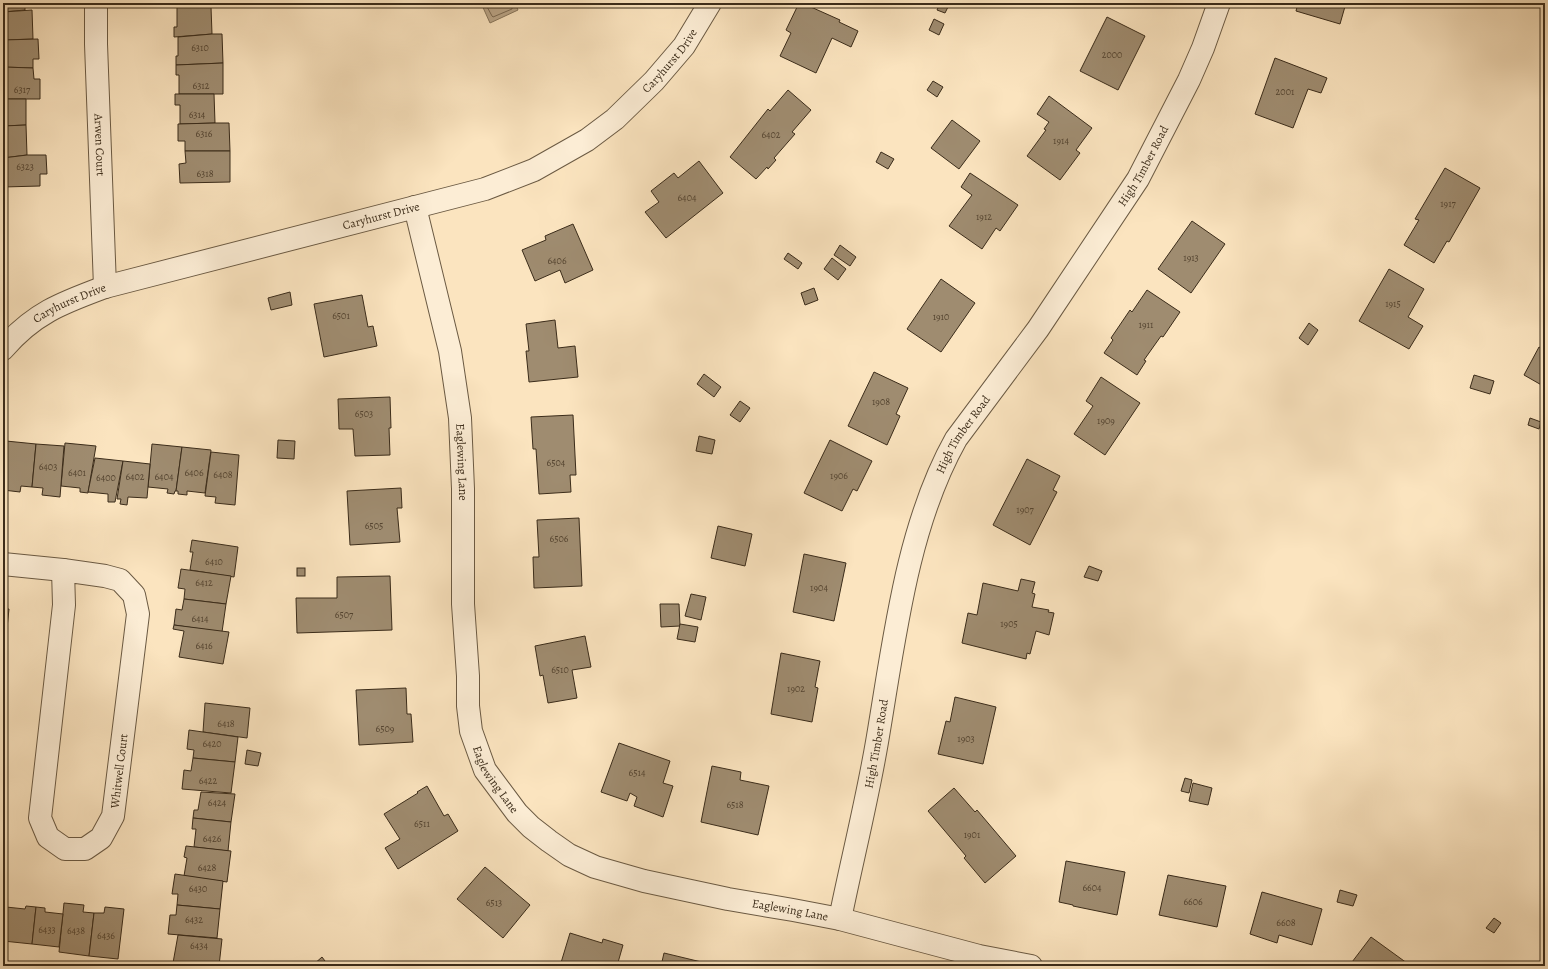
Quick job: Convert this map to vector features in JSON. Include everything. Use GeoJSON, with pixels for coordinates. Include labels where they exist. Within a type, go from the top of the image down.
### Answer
{"type":"FeatureCollection","features":[{"type":"Feature","properties":{"kind":"street","name":"Arwen Court"},"geometry":{"type":"LineString","coordinates":[[96,3],[96,52],[105,287]]}},
{"type":"Feature","properties":{"kind":"street","name":"Caryhurst Drive"},"geometry":{"type":"LineString","coordinates":[[3,349],[12,338],[42,314],[58,305],[105,287],[492,187],[534,170],[587,140],[615,119],[654,81],[684,46],[710,3]]}},
{"type":"Feature","properties":{"kind":"street","name":"High Timber Road"},"geometry":{"type":"LineString","coordinates":[[840,919],[877,744],[892,651],[909,565],[924,516],[945,458],[956,439],[1038,329],[1138,179],[1189,80],[1203,48],[1219,3]]}},
{"type":"Feature","properties":{"kind":"street","name":"Eaglewing Lane"},"geometry":{"type":"LineString","coordinates":[[415,207],[450,350],[460,418],[464,489],[463,604],[468,676],[468,706],[471,731],[486,770],[513,807],[531,827],[569,855],[595,867],[644,881],[728,899],[840,919],[979,956],[1031,966]]}},
{"type":"Feature","properties":{"kind":"street","name":"Whitwell Court"},"geometry":{"type":"LineString","coordinates":[[3,564],[63,570],[105,576],[120,580],[134,595],[138,614],[113,816],[100,838],[85,849],[65,849],[48,836],[40,818],[64,605],[63,570]]}},
{"type":"Feature","properties":{"kind":"water"},"geometry":{"type":"Polygon","coordinates":[[[481,3],[515,3],[518,10],[490,23],[481,3]]]}},
{"type":"Feature","properties":{"kind":"building"},"geometry":{"type":"Polygon","coordinates":[[[3,3],[25,3],[25,10],[3,12],[3,3]]]}},
{"type":"Feature","properties":{"kind":"building"},"geometry":{"type":"Polygon","coordinates":[[[799,3],[840,20],[839,22],[858,31],[851,47],[832,38],[816,73],[780,56],[791,33],[786,30],[799,3]]]}},
{"type":"Feature","properties":{"kind":"building"},"geometry":{"type":"Polygon","coordinates":[[[940,3],[950,3],[945,13],[937,10],[940,3]]]}},
{"type":"Feature","properties":{"kind":"building"},"geometry":{"type":"Polygon","coordinates":[[[1298,3],[1346,3],[1340,24],[1296,11],[1298,3]]]}},
{"type":"Feature","properties":{"kind":"building"},"geometry":{"type":"Polygon","coordinates":[[[177,7],[211,7],[212,34],[174,37],[174,27],[177,27],[177,7]]]}},
{"type":"Feature","properties":{"kind":"building"},"geometry":{"type":"Polygon","coordinates":[[[32,10],[33,39],[3,40],[3,12],[32,10]]]}},
{"type":"Feature","properties":{"kind":"building"},"geometry":{"type":"Polygon","coordinates":[[[1107,17],[1145,36],[1118,90],[1080,71],[1107,17]]]}},
{"type":"Feature","properties":{"kind":"building"},"geometry":{"type":"Polygon","coordinates":[[[934,19],[944,24],[939,35],[929,30],[934,19]]]}},
{"type":"Feature","properties":{"kind":"building"},"geometry":{"type":"Polygon","coordinates":[[[222,34],[223,63],[176,65],[176,56],[178,56],[178,37],[222,34]]]}},
{"type":"Feature","properties":{"kind":"building"},"geometry":{"type":"Polygon","coordinates":[[[38,39],[39,59],[33,59],[33,68],[3,67],[3,40],[38,39]]]}},
{"type":"Feature","properties":{"kind":"building"},"geometry":{"type":"Polygon","coordinates":[[[1275,58],[1327,78],[1321,93],[1308,89],[1293,128],[1255,114],[1275,58]]]}},
{"type":"Feature","properties":{"kind":"building"},"geometry":{"type":"Polygon","coordinates":[[[223,63],[223,94],[179,94],[179,75],[176,75],[176,65],[223,63]]]}},
{"type":"Feature","properties":{"kind":"building"},"geometry":{"type":"Polygon","coordinates":[[[3,67],[33,68],[34,79],[40,79],[40,99],[3,99],[3,67]]]}},
{"type":"Feature","properties":{"kind":"building"},"geometry":{"type":"Polygon","coordinates":[[[933,81],[943,87],[937,97],[927,90],[933,81]]]}},
{"type":"Feature","properties":{"kind":"building"},"geometry":{"type":"Polygon","coordinates":[[[788,90],[811,110],[792,132],[795,134],[774,158],[776,160],[756,179],[730,157],[768,109],[770,111],[788,90]]]}},
{"type":"Feature","properties":{"kind":"building"},"geometry":{"type":"Polygon","coordinates":[[[175,94],[214,94],[215,123],[180,124],[180,105],[175,105],[175,94]]]}},
{"type":"Feature","properties":{"kind":"building"},"geometry":{"type":"Polygon","coordinates":[[[1049,96],[1092,128],[1076,150],[1080,153],[1060,180],[1027,156],[1046,130],[1044,129],[1049,122],[1037,114],[1049,96]]]}},
{"type":"Feature","properties":{"kind":"building"},"geometry":{"type":"Polygon","coordinates":[[[3,99],[26,99],[26,125],[3,126],[3,99]]]}},
{"type":"Feature","properties":{"kind":"building"},"geometry":{"type":"Polygon","coordinates":[[[952,120],[980,141],[959,169],[931,148],[952,120]]]}},
{"type":"Feature","properties":{"kind":"building"},"geometry":{"type":"Polygon","coordinates":[[[229,123],[230,151],[185,151],[185,141],[178,141],[178,124],[229,123]]]}},
{"type":"Feature","properties":{"kind":"building"},"geometry":{"type":"Polygon","coordinates":[[[26,125],[27,155],[3,158],[3,126],[26,125]]]}},
{"type":"Feature","properties":{"kind":"building"},"geometry":{"type":"Polygon","coordinates":[[[185,151],[230,151],[230,182],[180,183],[179,164],[186,163],[185,151]]]}},
{"type":"Feature","properties":{"kind":"building"},"geometry":{"type":"Polygon","coordinates":[[[881,152],[894,159],[888,169],[876,162],[881,152]]]}},
{"type":"Feature","properties":{"kind":"building"},"geometry":{"type":"Polygon","coordinates":[[[27,155],[46,155],[47,174],[40,174],[40,186],[3,187],[3,158],[27,155]]]}},
{"type":"Feature","properties":{"kind":"building"},"geometry":{"type":"Polygon","coordinates":[[[699,161],[723,193],[666,238],[645,212],[659,202],[651,191],[674,173],[678,178],[699,161]]]}},
{"type":"Feature","properties":{"kind":"building"},"geometry":{"type":"Polygon","coordinates":[[[1445,168],[1480,188],[1449,242],[1447,241],[1434,263],[1404,245],[1419,220],[1415,219],[1445,168]]]}},
{"type":"Feature","properties":{"kind":"building"},"geometry":{"type":"Polygon","coordinates":[[[970,173],[1018,205],[1000,231],[996,228],[982,249],[949,226],[972,195],[961,187],[970,173]]]}},
{"type":"Feature","properties":{"kind":"building"},"geometry":{"type":"Polygon","coordinates":[[[1192,221],[1225,244],[1191,293],[1158,269],[1192,221]]]}},
{"type":"Feature","properties":{"kind":"building"},"geometry":{"type":"Polygon","coordinates":[[[573,224],[593,270],[565,283],[560,270],[535,281],[522,250],[546,240],[545,236],[573,224]]]}},
{"type":"Feature","properties":{"kind":"building"},"geometry":{"type":"Polygon","coordinates":[[[840,245],[856,257],[850,266],[834,255],[840,245]]]}},
{"type":"Feature","properties":{"kind":"building"},"geometry":{"type":"Polygon","coordinates":[[[788,253],[802,263],[798,269],[784,259],[788,253]]]}},
{"type":"Feature","properties":{"kind":"building"},"geometry":{"type":"Polygon","coordinates":[[[832,258],[846,269],[838,280],[824,269],[832,258]]]}},
{"type":"Feature","properties":{"kind":"building"},"geometry":{"type":"Polygon","coordinates":[[[1389,269],[1424,289],[1408,317],[1423,326],[1409,349],[1359,321],[1389,269]]]}},
{"type":"Feature","properties":{"kind":"building"},"geometry":{"type":"Polygon","coordinates":[[[941,279],[975,303],[941,352],[907,329],[941,279]]]}},
{"type":"Feature","properties":{"kind":"building"},"geometry":{"type":"Polygon","coordinates":[[[814,288],[818,300],[805,305],[801,293],[814,288]]]}},
{"type":"Feature","properties":{"kind":"building"},"geometry":{"type":"Polygon","coordinates":[[[1147,290],[1180,312],[1163,337],[1161,336],[1144,360],[1146,361],[1137,375],[1104,353],[1113,340],[1111,338],[1130,310],[1132,312],[1147,290]]]}},
{"type":"Feature","properties":{"kind":"building"},"geometry":{"type":"Polygon","coordinates":[[[290,292],[292,305],[271,310],[268,298],[290,292]]]}},
{"type":"Feature","properties":{"kind":"building"},"geometry":{"type":"Polygon","coordinates":[[[362,295],[368,327],[373,326],[377,346],[324,357],[314,304],[362,295]]]}},
{"type":"Feature","properties":{"kind":"building"},"geometry":{"type":"Polygon","coordinates":[[[555,320],[558,348],[575,346],[578,377],[529,382],[526,351],[529,351],[526,324],[555,320]]]}},
{"type":"Feature","properties":{"kind":"building"},"geometry":{"type":"Polygon","coordinates":[[[1309,323],[1318,330],[1308,345],[1299,338],[1309,323]]]}},
{"type":"Feature","properties":{"kind":"building"},"geometry":{"type":"Polygon","coordinates":[[[1539,347],[1545,350],[1545,387],[1524,375],[1539,347]]]}},
{"type":"Feature","properties":{"kind":"building"},"geometry":{"type":"Polygon","coordinates":[[[874,372],[908,388],[896,414],[900,416],[887,445],[848,426],[874,372]]]}},
{"type":"Feature","properties":{"kind":"building"},"geometry":{"type":"Polygon","coordinates":[[[704,374],[721,387],[714,397],[697,384],[704,374]]]}},
{"type":"Feature","properties":{"kind":"building"},"geometry":{"type":"Polygon","coordinates":[[[1474,375],[1494,381],[1490,394],[1470,388],[1474,375]]]}},
{"type":"Feature","properties":{"kind":"building"},"geometry":{"type":"Polygon","coordinates":[[[1101,377],[1140,403],[1105,455],[1074,434],[1093,406],[1086,401],[1101,377]]]}},
{"type":"Feature","properties":{"kind":"building"},"geometry":{"type":"Polygon","coordinates":[[[390,397],[390,455],[355,456],[353,429],[339,429],[338,399],[390,397]]]}},
{"type":"Feature","properties":{"kind":"building"},"geometry":{"type":"Polygon","coordinates":[[[740,401],[750,408],[740,422],[730,415],[740,401]]]}},
{"type":"Feature","properties":{"kind":"building"},"geometry":{"type":"Polygon","coordinates":[[[573,415],[576,475],[570,475],[571,492],[539,494],[536,449],[533,449],[531,417],[573,415]]]}},
{"type":"Feature","properties":{"kind":"building"},"geometry":{"type":"Polygon","coordinates":[[[1530,418],[1541,422],[1539,429],[1528,425],[1530,418]]]}},
{"type":"Feature","properties":{"kind":"building"},"geometry":{"type":"Polygon","coordinates":[[[699,436],[715,440],[712,454],[696,451],[699,436]]]}},
{"type":"Feature","properties":{"kind":"building"},"geometry":{"type":"Polygon","coordinates":[[[278,440],[295,441],[294,459],[277,458],[278,440]]]}},
{"type":"Feature","properties":{"kind":"building"},"geometry":{"type":"Polygon","coordinates":[[[830,440],[872,461],[857,491],[853,489],[842,511],[804,493],[830,440]]]}},
{"type":"Feature","properties":{"kind":"building"},"geometry":{"type":"Polygon","coordinates":[[[6,441],[36,444],[32,487],[21,486],[20,492],[3,490],[6,441]]]}},
{"type":"Feature","properties":{"kind":"building"},"geometry":{"type":"Polygon","coordinates":[[[65,443],[96,446],[88,493],[80,492],[80,488],[61,486],[65,443]]]}},
{"type":"Feature","properties":{"kind":"building"},"geometry":{"type":"Polygon","coordinates":[[[36,444],[64,446],[60,497],[42,495],[43,488],[32,487],[36,444]]]}},
{"type":"Feature","properties":{"kind":"building"},"geometry":{"type":"Polygon","coordinates":[[[152,444],[182,447],[176,491],[174,494],[167,493],[168,489],[148,487],[152,444]]]}},
{"type":"Feature","properties":{"kind":"building"},"geometry":{"type":"Polygon","coordinates":[[[182,447],[211,450],[205,493],[187,491],[187,495],[178,494],[178,491],[176,491],[182,447]]]}},
{"type":"Feature","properties":{"kind":"building"},"geometry":{"type":"Polygon","coordinates":[[[211,452],[239,455],[235,505],[215,503],[216,497],[205,496],[211,452]]]}},
{"type":"Feature","properties":{"kind":"building"},"geometry":{"type":"Polygon","coordinates":[[[95,458],[123,461],[115,502],[108,502],[108,494],[88,492],[95,458]]]}},
{"type":"Feature","properties":{"kind":"building"},"geometry":{"type":"Polygon","coordinates":[[[1027,459],[1060,476],[1053,490],[1057,492],[1030,545],[993,525],[1027,459]]]}},
{"type":"Feature","properties":{"kind":"building"},"geometry":{"type":"Polygon","coordinates":[[[123,461],[150,464],[147,498],[128,497],[127,505],[120,504],[121,499],[117,499],[123,461]]]}},
{"type":"Feature","properties":{"kind":"building"},"geometry":{"type":"Polygon","coordinates":[[[401,488],[402,508],[397,508],[400,542],[350,545],[347,491],[401,488]]]}},
{"type":"Feature","properties":{"kind":"building"},"geometry":{"type":"Polygon","coordinates":[[[579,518],[582,586],[534,588],[533,557],[539,557],[537,520],[579,518]]]}},
{"type":"Feature","properties":{"kind":"building"},"geometry":{"type":"Polygon","coordinates":[[[718,526],[752,534],[745,566],[711,558],[718,526]]]}},
{"type":"Feature","properties":{"kind":"building"},"geometry":{"type":"Polygon","coordinates":[[[192,540],[238,547],[234,577],[190,570],[193,552],[190,552],[192,540]]]}},
{"type":"Feature","properties":{"kind":"building"},"geometry":{"type":"Polygon","coordinates":[[[804,554],[846,563],[834,621],[793,612],[804,554]]]}},
{"type":"Feature","properties":{"kind":"building"},"geometry":{"type":"Polygon","coordinates":[[[1089,566],[1102,571],[1098,581],[1084,577],[1089,566]]]}},
{"type":"Feature","properties":{"kind":"building"},"geometry":{"type":"Polygon","coordinates":[[[297,568],[305,568],[305,576],[297,576],[297,568]]]}},
{"type":"Feature","properties":{"kind":"building"},"geometry":{"type":"Polygon","coordinates":[[[181,569],[231,576],[226,604],[184,599],[185,589],[178,588],[181,569]]]}},
{"type":"Feature","properties":{"kind":"building"},"geometry":{"type":"Polygon","coordinates":[[[390,576],[392,630],[297,633],[296,598],[337,598],[337,577],[390,576]]]}},
{"type":"Feature","properties":{"kind":"building"},"geometry":{"type":"Polygon","coordinates":[[[1021,579],[1035,582],[1032,593],[1035,594],[1032,607],[1049,610],[1048,612],[1054,613],[1049,635],[1036,631],[1030,654],[1027,653],[1026,659],[962,643],[968,613],[977,615],[983,583],[1018,591],[1021,579]]]}},
{"type":"Feature","properties":{"kind":"building"},"geometry":{"type":"Polygon","coordinates":[[[691,594],[706,597],[701,620],[685,616],[691,594]]]}},
{"type":"Feature","properties":{"kind":"building"},"geometry":{"type":"Polygon","coordinates":[[[184,599],[226,604],[222,632],[174,625],[176,609],[182,610],[184,599]]]}},
{"type":"Feature","properties":{"kind":"building"},"geometry":{"type":"Polygon","coordinates":[[[660,604],[679,604],[680,626],[661,627],[660,604]]]}},
{"type":"Feature","properties":{"kind":"building"},"geometry":{"type":"Polygon","coordinates":[[[3,609],[9,609],[7,628],[3,628],[3,609]]]}},
{"type":"Feature","properties":{"kind":"building"},"geometry":{"type":"Polygon","coordinates":[[[680,624],[698,627],[695,642],[677,639],[680,624]]]}},
{"type":"Feature","properties":{"kind":"building"},"geometry":{"type":"Polygon","coordinates":[[[174,625],[229,632],[223,664],[179,657],[184,631],[173,629],[174,625]]]}},
{"type":"Feature","properties":{"kind":"building"},"geometry":{"type":"Polygon","coordinates":[[[585,636],[591,667],[572,670],[577,698],[548,703],[543,675],[540,676],[535,646],[585,636]]]}},
{"type":"Feature","properties":{"kind":"building"},"geometry":{"type":"Polygon","coordinates":[[[781,653],[820,661],[815,687],[818,688],[812,722],[771,714],[781,653]]]}},
{"type":"Feature","properties":{"kind":"building"},"geometry":{"type":"Polygon","coordinates":[[[406,688],[407,714],[411,714],[413,742],[359,745],[356,690],[406,688]]]}},
{"type":"Feature","properties":{"kind":"building"},"geometry":{"type":"Polygon","coordinates":[[[955,697],[996,707],[983,764],[938,754],[946,721],[950,722],[955,697]]]}},
{"type":"Feature","properties":{"kind":"building"},"geometry":{"type":"Polygon","coordinates":[[[205,703],[250,708],[247,738],[203,732],[205,703]]]}},
{"type":"Feature","properties":{"kind":"building"},"geometry":{"type":"Polygon","coordinates":[[[189,730],[238,737],[235,762],[193,758],[194,750],[187,749],[189,730]]]}},
{"type":"Feature","properties":{"kind":"building"},"geometry":{"type":"Polygon","coordinates":[[[619,743],[670,761],[663,783],[673,786],[663,817],[634,806],[637,797],[630,793],[627,801],[601,792],[619,743]]]}},
{"type":"Feature","properties":{"kind":"building"},"geometry":{"type":"Polygon","coordinates":[[[247,750],[261,753],[258,766],[245,764],[247,750]]]}},
{"type":"Feature","properties":{"kind":"building"},"geometry":{"type":"Polygon","coordinates":[[[193,758],[235,762],[231,793],[182,789],[184,770],[191,771],[193,758]]]}},
{"type":"Feature","properties":{"kind":"building"},"geometry":{"type":"Polygon","coordinates":[[[712,766],[741,772],[740,780],[769,786],[758,835],[701,822],[712,766]]]}},
{"type":"Feature","properties":{"kind":"building"},"geometry":{"type":"Polygon","coordinates":[[[1185,778],[1192,780],[1189,793],[1181,791],[1185,778]]]}},
{"type":"Feature","properties":{"kind":"building"},"geometry":{"type":"Polygon","coordinates":[[[1193,783],[1212,788],[1208,805],[1189,801],[1193,783]]]}},
{"type":"Feature","properties":{"kind":"building"},"geometry":{"type":"Polygon","coordinates":[[[427,786],[444,816],[448,814],[458,831],[398,869],[385,848],[400,839],[384,814],[427,786]]]}},
{"type":"Feature","properties":{"kind":"building"},"geometry":{"type":"Polygon","coordinates":[[[954,788],[975,812],[977,810],[1016,856],[985,883],[964,858],[966,856],[928,811],[954,788]]]}},
{"type":"Feature","properties":{"kind":"building"},"geometry":{"type":"Polygon","coordinates":[[[201,792],[235,794],[231,822],[193,818],[194,810],[198,810],[201,792]]]}},
{"type":"Feature","properties":{"kind":"building"},"geometry":{"type":"Polygon","coordinates":[[[193,818],[231,822],[228,851],[194,847],[196,829],[192,829],[193,818]]]}},
{"type":"Feature","properties":{"kind":"building"},"geometry":{"type":"Polygon","coordinates":[[[186,846],[231,851],[227,882],[184,876],[187,858],[184,857],[186,846]]]}},
{"type":"Feature","properties":{"kind":"building"},"geometry":{"type":"Polygon","coordinates":[[[1066,861],[1125,872],[1117,915],[1059,902],[1066,861]]]}},
{"type":"Feature","properties":{"kind":"building"},"geometry":{"type":"Polygon","coordinates":[[[485,867],[530,905],[503,938],[457,899],[485,867]]]}},
{"type":"Feature","properties":{"kind":"building"},"geometry":{"type":"Polygon","coordinates":[[[175,874],[223,881],[220,909],[177,905],[178,894],[172,894],[175,874]]]}},
{"type":"Feature","properties":{"kind":"building"},"geometry":{"type":"Polygon","coordinates":[[[1168,875],[1226,886],[1217,927],[1159,915],[1168,875]]]}},
{"type":"Feature","properties":{"kind":"building"},"geometry":{"type":"Polygon","coordinates":[[[1340,890],[1357,895],[1353,906],[1337,902],[1340,890]]]}},
{"type":"Feature","properties":{"kind":"building"},"geometry":{"type":"Polygon","coordinates":[[[1262,892],[1322,909],[1312,945],[1279,935],[1277,943],[1250,934],[1262,892]]]}},
{"type":"Feature","properties":{"kind":"building"},"geometry":{"type":"Polygon","coordinates":[[[64,903],[84,905],[83,912],[94,913],[89,956],[59,952],[64,903]]]}},
{"type":"Feature","properties":{"kind":"building"},"geometry":{"type":"Polygon","coordinates":[[[177,905],[220,909],[217,938],[168,934],[170,915],[176,915],[177,905]]]}},
{"type":"Feature","properties":{"kind":"building"},"geometry":{"type":"Polygon","coordinates":[[[26,906],[36,907],[32,944],[3,941],[6,907],[25,909],[26,906]]]}},
{"type":"Feature","properties":{"kind":"building"},"geometry":{"type":"Polygon","coordinates":[[[36,907],[45,908],[45,912],[63,914],[59,947],[32,944],[36,907]]]}},
{"type":"Feature","properties":{"kind":"building"},"geometry":{"type":"Polygon","coordinates":[[[105,907],[124,909],[118,959],[89,956],[94,913],[104,913],[105,907]]]}},
{"type":"Feature","properties":{"kind":"building"},"geometry":{"type":"Polygon","coordinates":[[[3,917],[5,917],[3,942],[3,917]]]}},
{"type":"Feature","properties":{"kind":"building"},"geometry":{"type":"Polygon","coordinates":[[[1494,918],[1501,923],[1494,933],[1486,928],[1494,918]]]}},
{"type":"Feature","properties":{"kind":"building"},"geometry":{"type":"Polygon","coordinates":[[[570,933],[602,943],[603,939],[623,945],[617,966],[560,966],[570,933]]]}},
{"type":"Feature","properties":{"kind":"building"},"geometry":{"type":"Polygon","coordinates":[[[178,935],[222,939],[219,966],[195,966],[173,963],[178,935]]]}},
{"type":"Feature","properties":{"kind":"building"},"geometry":{"type":"Polygon","coordinates":[[[1371,937],[1411,966],[1349,966],[1371,937]]]}},
{"type":"Feature","properties":{"kind":"building"},"geometry":{"type":"Polygon","coordinates":[[[664,953],[718,966],[661,966],[664,953]]]}},
{"type":"Feature","properties":{"kind":"building"},"geometry":{"type":"Polygon","coordinates":[[[322,957],[328,965],[313,965],[322,957]]]}}]}
